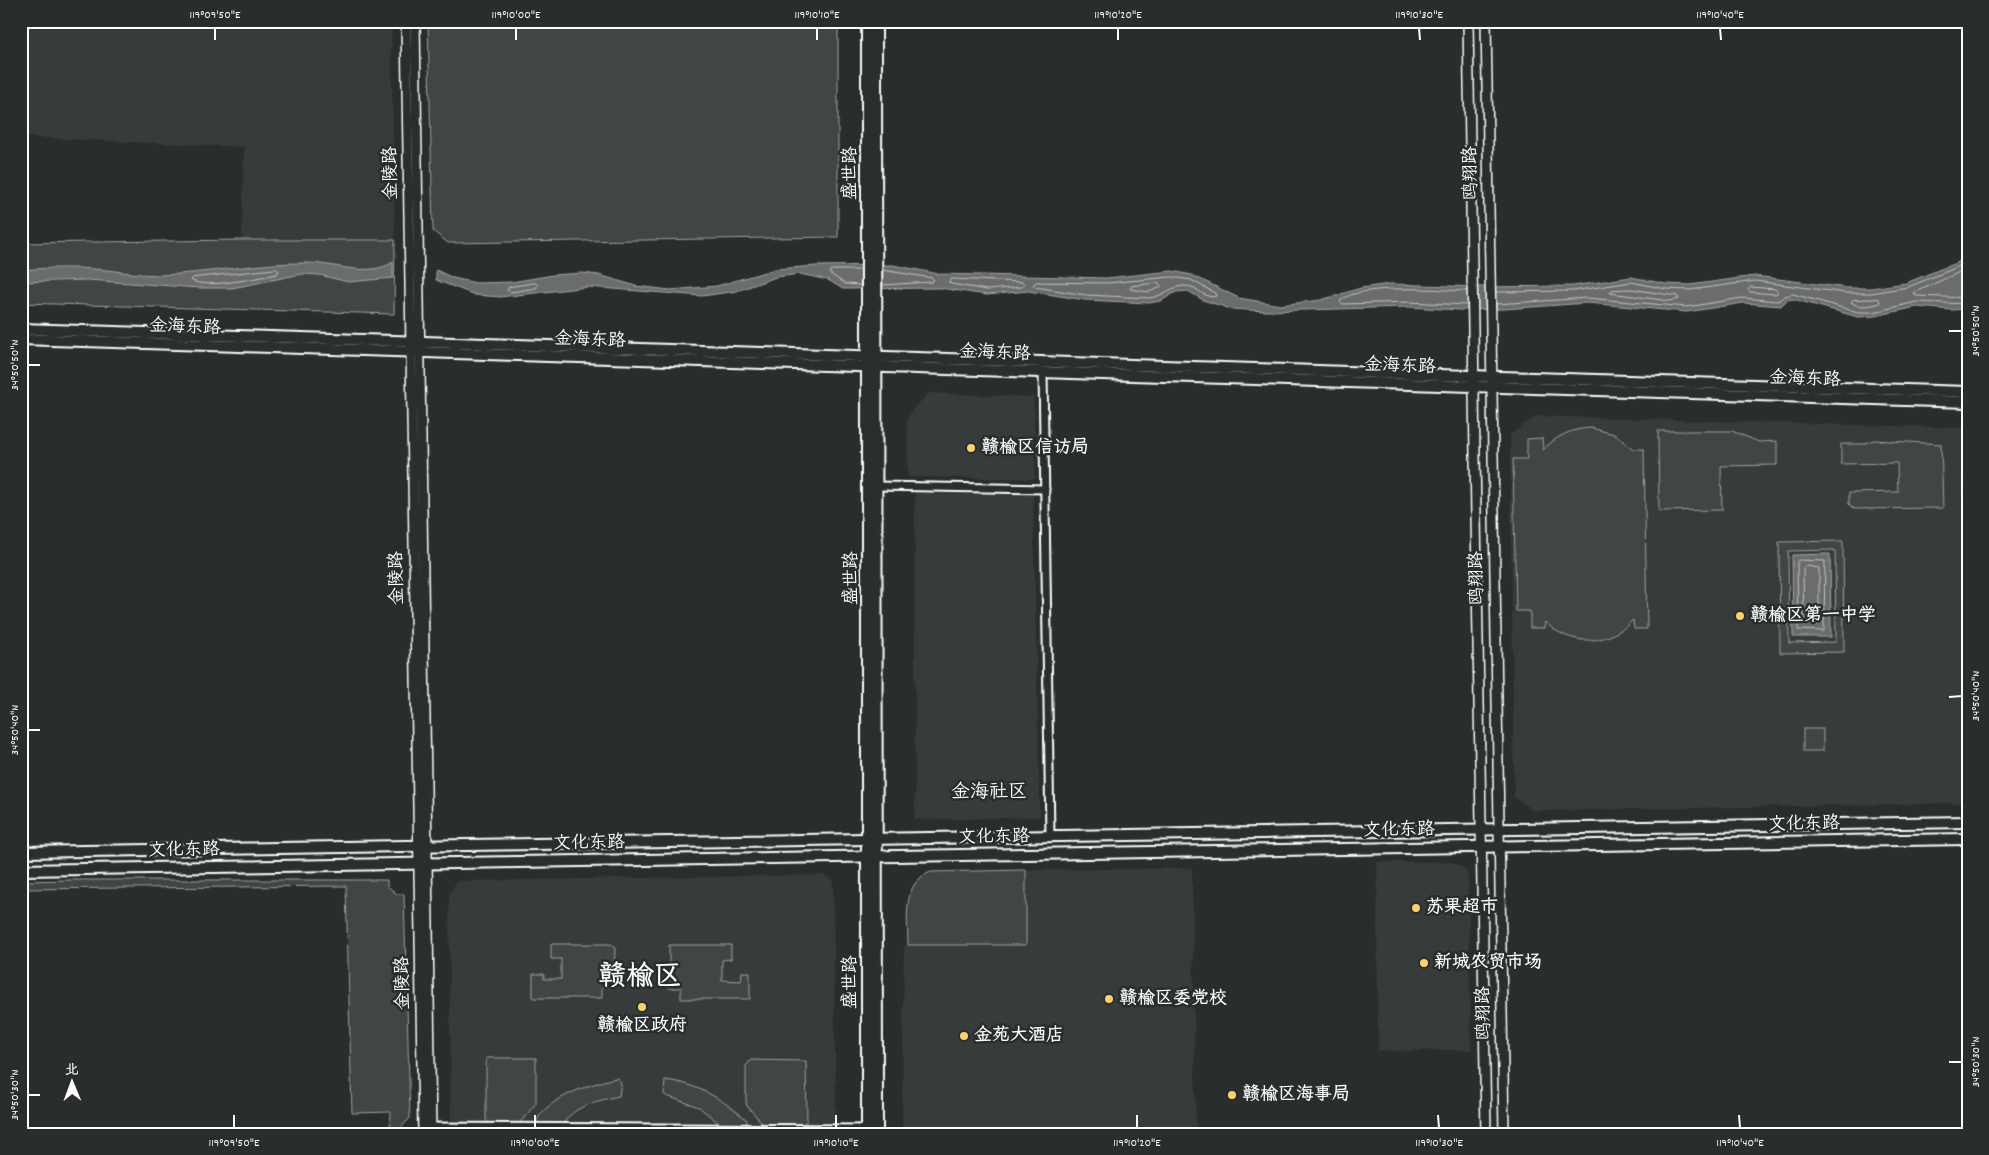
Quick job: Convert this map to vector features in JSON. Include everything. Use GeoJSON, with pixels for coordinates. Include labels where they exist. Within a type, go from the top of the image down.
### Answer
{"type":"FeatureCollection","features":[{"type":"Feature","properties":{"kind":"main road","name":"盛世路"},"geometry":{"type":"LineString","coordinates":[[867,21],[872,361],[873,839]]}},
{"type":"Feature","properties":{"kind":"main road","name":"盛世路"},"geometry":{"type":"LineString","coordinates":[[872,1132],[872,856],[877,486],[872,361],[876,21]]}},
{"type":"Feature","properties":{"kind":"main road","name":"金海东路"},"geometry":{"type":"LineString","coordinates":[[21,329],[415,347]]}},
{"type":"Feature","properties":{"kind":"main road","name":"金海东路"},"geometry":{"type":"LineString","coordinates":[[21,339],[415,347],[872,361],[1474,381],[1968,402]]}},
{"type":"Feature","properties":{"kind":"main road","name":"金海东路"},"geometry":{"type":"LineString","coordinates":[[872,361],[1044,372],[1474,381]]}},
{"type":"Feature","properties":{"kind":"main road","name":"金海东路"},"geometry":{"type":"LineString","coordinates":[[1492,382],[1968,392]]}},
{"type":"Feature","properties":{"kind":"main road","name":"文化东路"},"geometry":{"type":"LineString","coordinates":[[21,852],[1968,822]]}},
{"type":"Feature","properties":{"kind":"main road","name":"文化东路"},"geometry":{"type":"LineString","coordinates":[[21,870],[1968,839]]}},
{"type":"Feature","properties":{"kind":"street","name":"金陵路"},"geometry":{"type":"LineString","coordinates":[[406,21],[415,347],[427,1130]]}},
{"type":"Feature","properties":{"kind":"street","name":"金陵路"},"geometry":{"type":"LineString","coordinates":[[415,21],[415,347]]}},
{"type":"Feature","properties":{"kind":"street","name":"鸥翔路"},"geometry":{"type":"LineString","coordinates":[[1468,21],[1486,1134]]}},
{"type":"Feature","properties":{"kind":"street","name":"鸥翔路"},"geometry":{"type":"LineString","coordinates":[[1486,21],[1504,1134]]}},
{"type":"Feature","properties":{"kind":"street"},"geometry":{"type":"LineString","coordinates":[[1044,372],[1050,836]]}},
{"type":"Feature","properties":{"kind":"street"},"geometry":{"type":"LineString","coordinates":[[877,486],[1045,489]]}},
{"type":"Feature","properties":{"kind":"street"},"geometry":{"type":"LineString","coordinates":[[427,1130],[872,1132]]}},
{"type":"Feature","properties":{"kind":"shaded area"},"geometry":{"type":"Polygon","coordinates":[[[21,21],[391,21],[395,240],[242,240],[244,147],[21,137],[21,21]]]}},
{"type":"Feature","properties":{"kind":"shaded area"},"geometry":{"type":"Polygon","coordinates":[[[428,21],[838,21],[838,237],[448,243],[433,231],[428,21]]]}},
{"type":"Feature","properties":{"kind":"shaded area"},"geometry":{"type":"Polygon","coordinates":[[[395,240],[394,314],[21,303],[21,243],[395,240]]]}},
{"type":"Feature","properties":{"kind":"shaded area","name":"赣榆区信访局"},"geometry":{"type":"Polygon","coordinates":[[[929,393],[1034,397],[1035,479],[908,477],[907,420],[913,409],[929,393]]]}},
{"type":"Feature","properties":{"kind":"shaded area","name":"赣榆区第一中学"},"geometry":{"type":"Polygon","coordinates":[[[1536,416],[1968,428],[1968,803],[1534,811],[1514,797],[1510,435],[1536,416]]]}},
{"type":"Feature","properties":{"kind":"shaded area"},"geometry":{"type":"Polygon","coordinates":[[[1591,428],[1614,434],[1633,449],[1644,449],[1647,629],[1634,629],[1633,620],[1623,629],[1612,635],[1601,639],[1589,640],[1566,636],[1545,622],[1544,628],[1530,628],[1530,611],[1516,611],[1513,459],[1527,459],[1527,439],[1542,438],[1543,450],[1564,434],[1591,428]]]}},
{"type":"Feature","properties":{"kind":"shaded area"},"geometry":{"type":"Polygon","coordinates":[[[1658,431],[1732,431],[1759,442],[1777,441],[1777,465],[1721,466],[1722,510],[1659,511],[1658,431]]]}},
{"type":"Feature","properties":{"kind":"shaded area"},"geometry":{"type":"Polygon","coordinates":[[[1874,440],[1941,444],[1943,508],[1854,509],[1849,504],[1849,493],[1898,492],[1897,463],[1841,464],[1841,444],[1862,444],[1874,440]]]}},
{"type":"Feature","properties":{"kind":"shaded area"},"geometry":{"type":"Polygon","coordinates":[[[1964,474],[1968,474],[1968,589],[1965,589],[1964,474]]]}},
{"type":"Feature","properties":{"kind":"shaded area"},"geometry":{"type":"Polygon","coordinates":[[[915,493],[1033,495],[1040,817],[915,820],[915,493]]]}},
{"type":"Feature","properties":{"kind":"shaded area"},"geometry":{"type":"Polygon","coordinates":[[[1843,541],[1844,652],[1780,653],[1779,542],[1843,541]],[[1835,550],[1788,551],[1789,643],[1836,642],[1835,550]]]}},
{"type":"Feature","properties":{"kind":"shaded area"},"geometry":{"type":"Polygon","coordinates":[[[1803,729],[1823,729],[1823,751],[1803,751],[1803,729]]]}},
{"type":"Feature","properties":{"kind":"shaded area","name":"新城农贸市场"},"geometry":{"type":"Polygon","coordinates":[[[1377,862],[1451,862],[1464,868],[1468,876],[1471,1050],[1378,1051],[1377,862]]]}},
{"type":"Feature","properties":{"kind":"shaded area","name":"赣榆区委党校"},"geometry":{"type":"Polygon","coordinates":[[[1192,868],[1196,1134],[910,1134],[907,1127],[902,1127],[904,945],[1026,944],[1026,870],[1192,868]]]}},
{"type":"Feature","properties":{"kind":"shaded area"},"geometry":{"type":"Polygon","coordinates":[[[1026,870],[1026,945],[908,945],[908,903],[915,884],[921,877],[931,872],[1026,870]]]}},
{"type":"Feature","properties":{"kind":"shaded area","name":"赣榆区政府"},"geometry":{"type":"Polygon","coordinates":[[[823,875],[833,880],[836,1123],[451,1123],[449,894],[457,881],[823,875]]]}},
{"type":"Feature","properties":{"kind":"shaded area"},"geometry":{"type":"Polygon","coordinates":[[[387,880],[387,886],[397,894],[404,894],[410,1118],[398,1131],[390,1130],[391,1112],[352,1113],[346,886],[21,889],[21,881],[387,880]]]}},
{"type":"Feature","properties":{"kind":"shaded area"},"geometry":{"type":"Polygon","coordinates":[[[551,944],[611,944],[615,947],[614,984],[611,987],[602,987],[602,998],[533,998],[533,974],[544,974],[544,979],[561,979],[561,959],[551,959],[551,944]]]}},
{"type":"Feature","properties":{"kind":"shaded area"},"geometry":{"type":"Polygon","coordinates":[[[669,945],[731,945],[731,959],[722,960],[722,980],[741,981],[742,972],[750,972],[750,999],[681,999],[681,988],[669,988],[669,945]]]}},
{"type":"Feature","properties":{"kind":"shaded area"},"geometry":{"type":"Polygon","coordinates":[[[486,1058],[536,1058],[536,1103],[519,1124],[489,1123],[486,1120],[486,1058]]]}},
{"type":"Feature","properties":{"kind":"shaded area"},"geometry":{"type":"Polygon","coordinates":[[[751,1060],[806,1061],[807,1121],[803,1124],[763,1124],[747,1106],[746,1102],[746,1066],[751,1060]]]}},
{"type":"Feature","properties":{"kind":"shaded area"},"geometry":{"type":"Polygon","coordinates":[[[617,1078],[621,1082],[619,1096],[580,1108],[567,1118],[563,1124],[539,1124],[537,1121],[541,1113],[560,1099],[584,1087],[617,1078]]]}},
{"type":"Feature","properties":{"kind":"shaded area"},"geometry":{"type":"Polygon","coordinates":[[[665,1080],[688,1085],[719,1099],[747,1120],[746,1124],[720,1124],[699,1107],[666,1096],[664,1094],[665,1080]]]}},
{"type":"Feature","properties":{"kind":"water"},"geometry":{"type":"Polygon","coordinates":[[[1968,254],[1968,309],[1952,310],[1917,307],[1875,316],[1858,317],[1793,299],[1787,300],[1781,306],[1743,303],[1687,312],[1587,303],[1504,309],[1460,310],[1409,307],[1266,311],[1231,309],[1203,300],[1188,291],[1176,292],[1161,301],[1149,303],[1085,300],[1028,291],[987,295],[940,288],[843,289],[828,280],[800,274],[776,277],[737,291],[702,296],[588,287],[500,297],[475,295],[436,280],[436,270],[453,278],[476,283],[512,282],[553,275],[582,273],[599,275],[636,286],[670,290],[717,286],[775,269],[816,266],[893,265],[939,274],[1107,278],[1172,271],[1192,275],[1239,298],[1280,305],[1321,300],[1361,288],[1390,284],[1481,287],[1573,286],[1631,277],[1666,284],[1690,285],[1755,276],[1847,288],[1871,288],[1906,283],[1958,262],[1968,254]]]}},
{"type":"Feature","properties":{"kind":"water"},"geometry":{"type":"Polygon","coordinates":[[[393,262],[393,278],[348,282],[320,275],[302,274],[232,288],[199,288],[88,280],[21,282],[21,270],[39,269],[85,268],[158,275],[288,263],[373,269],[393,262]]]}},
{"type":"Feature","properties":{"kind":"water"},"geometry":{"type":"Polygon","coordinates":[[[1830,554],[1831,637],[1793,637],[1792,555],[1830,554]]]}},
{"type":"Feature","properties":{"kind":"place","name":"赣榆区信访局"},"geometry":{"type":"Point","coordinates":[971,448]}},
{"type":"Feature","properties":{"kind":"place","name":"赣榆区第一中学"},"geometry":{"type":"Point","coordinates":[1740,616]}},
{"type":"Feature","properties":{"kind":"place","name":"苏果超市"},"geometry":{"type":"Point","coordinates":[1416,908]}},
{"type":"Feature","properties":{"kind":"place","name":"新城农贸市场"},"geometry":{"type":"Point","coordinates":[1424,963]}},
{"type":"Feature","properties":{"kind":"place","name":"赣榆区委党校"},"geometry":{"type":"Point","coordinates":[1109,999]}},
{"type":"Feature","properties":{"kind":"place","name":"赣榆区政府"},"geometry":{"type":"Point","coordinates":[642,1007]}},
{"type":"Feature","properties":{"kind":"place","name":"金苑大酒店"},"geometry":{"type":"Point","coordinates":[964,1036]}},
{"type":"Feature","properties":{"kind":"place","name":"赣榆区海事局"},"geometry":{"type":"Point","coordinates":[1232,1095]}},
{"type":"Feature","properties":{"kind":"district","name":"金海社区"},"geometry":{"type":"Point","coordinates":[989,793]}},
{"type":"Feature","properties":{"kind":"district","name":"赣榆区"},"geometry":{"type":"Point","coordinates":[640,979]}}]}
